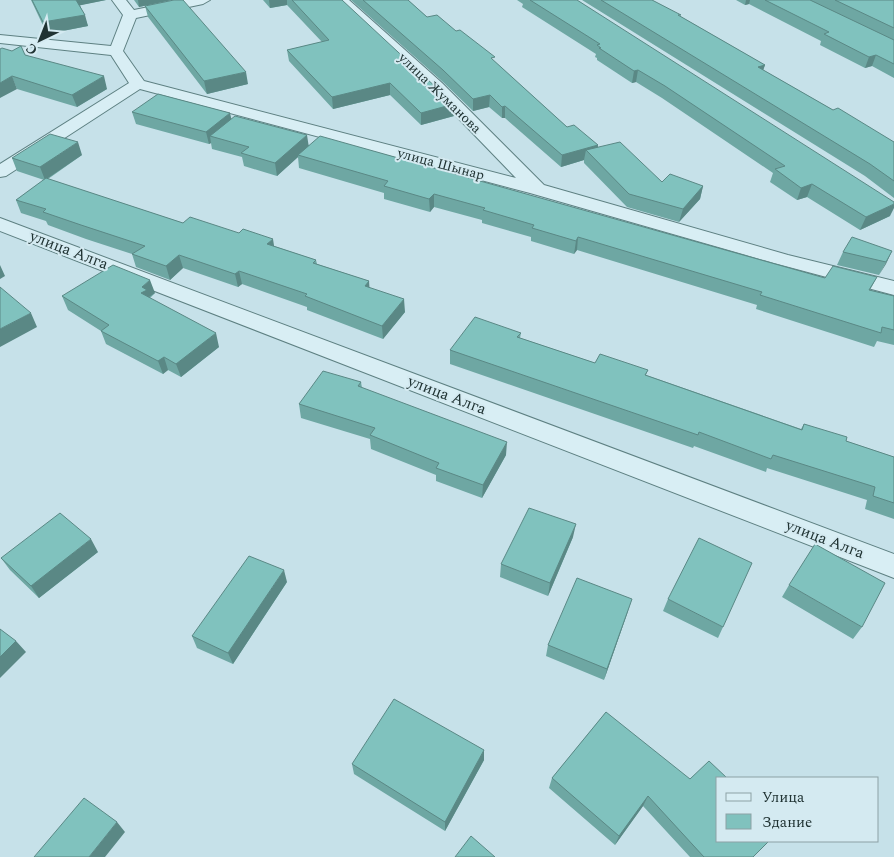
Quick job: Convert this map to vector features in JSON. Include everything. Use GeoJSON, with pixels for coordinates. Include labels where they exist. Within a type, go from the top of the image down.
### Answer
{"type":"FeatureCollection","features":[{"type":"Feature","properties":{"kind":"street"},"geometry":{"type":"LineString","coordinates":[[119,0],[130,15]]}},
{"type":"Feature","properties":{"kind":"street"},"geometry":{"type":"LineString","coordinates":[[130,15],[204,0]]}},
{"type":"Feature","properties":{"kind":"street","name":"улица Жуманова"},"geometry":{"type":"LineString","coordinates":[[341,0],[436,86],[537,189]]}},
{"type":"Feature","properties":{"kind":"street"},"geometry":{"type":"LineString","coordinates":[[116,51],[130,15]]}},
{"type":"Feature","properties":{"kind":"street"},"geometry":{"type":"LineString","coordinates":[[0,39],[116,51]]}},
{"type":"Feature","properties":{"kind":"street"},"geometry":{"type":"LineString","coordinates":[[0,172],[138,84],[116,51]]}},
{"type":"Feature","properties":{"kind":"street","name":"улица Шынар"},"geometry":{"type":"LineString","coordinates":[[138,84],[537,189],[781,259],[894,288]]}},
{"type":"Feature","properties":{"kind":"street","name":"улица Алга"},"geometry":{"type":"LineString","coordinates":[[0,224],[894,566]]}},
{"type":"Feature","properties":{"kind":"building"},"geometry":{"type":"Polygon","coordinates":[[[32,0],[76,0],[85,15],[43,22],[32,0]]]}},
{"type":"Feature","properties":{"kind":"building"},"geometry":{"type":"Polygon","coordinates":[[[183,0],[246,72],[204,81],[145,6],[183,0]]]}},
{"type":"Feature","properties":{"kind":"building"},"geometry":{"type":"Polygon","coordinates":[[[292,0],[342,0],[454,104],[421,113],[390,83],[332,97],[287,50],[329,40],[292,0]]]}},
{"type":"Feature","properties":{"kind":"building"},"geometry":{"type":"Polygon","coordinates":[[[363,0],[408,0],[427,17],[437,15],[456,31],[460,30],[495,57],[491,58],[567,127],[574,125],[598,145],[562,155],[505,106],[502,107],[490,95],[473,99],[363,0]]]}},
{"type":"Feature","properties":{"kind":"building"},"geometry":{"type":"Polygon","coordinates":[[[530,0],[577,0],[894,202],[894,204],[866,217],[812,184],[801,188],[775,169],[785,166],[665,86],[638,70],[634,71],[599,48],[601,48],[597,45],[600,44],[530,0]]]}},
{"type":"Feature","properties":{"kind":"building"},"geometry":{"type":"Polygon","coordinates":[[[601,0],[652,0],[765,65],[758,67],[833,110],[838,108],[894,142],[894,181],[870,164],[601,0]]]}},
{"type":"Feature","properties":{"kind":"building"},"geometry":{"type":"Polygon","coordinates":[[[765,0],[810,0],[894,40],[894,64],[876,55],[869,57],[824,34],[829,32],[765,0]]]}},
{"type":"Feature","properties":{"kind":"building"},"geometry":{"type":"Polygon","coordinates":[[[835,0],[894,0],[894,28],[835,0]]]}},
{"type":"Feature","properties":{"kind":"building"},"geometry":{"type":"Polygon","coordinates":[[[21,46],[25,55],[104,76],[72,95],[12,76],[0,83],[0,49],[12,51],[21,46]]]}},
{"type":"Feature","properties":{"kind":"building"},"geometry":{"type":"Polygon","coordinates":[[[158,94],[230,113],[206,132],[132,112],[158,94]]]}},
{"type":"Feature","properties":{"kind":"building"},"geometry":{"type":"Polygon","coordinates":[[[235,116],[307,135],[275,163],[241,153],[249,147],[210,136],[235,116]]]}},
{"type":"Feature","properties":{"kind":"building"},"geometry":{"type":"Polygon","coordinates":[[[50,134],[78,142],[40,167],[12,158],[50,134]]]}},
{"type":"Feature","properties":{"kind":"building"},"geometry":{"type":"Polygon","coordinates":[[[320,136],[825,278],[833,266],[877,277],[869,290],[894,296],[894,330],[882,327],[881,333],[760,295],[762,292],[578,237],[576,241],[532,228],[534,225],[483,210],[485,208],[434,194],[429,199],[384,186],[388,181],[298,155],[320,136]]]}},
{"type":"Feature","properties":{"kind":"building"},"geometry":{"type":"Polygon","coordinates":[[[620,142],[662,182],[670,174],[703,186],[683,209],[629,194],[586,150],[620,142]]]}},
{"type":"Feature","properties":{"kind":"building"},"geometry":{"type":"Polygon","coordinates":[[[46,178],[183,223],[190,217],[239,233],[243,229],[273,239],[267,244],[316,260],[313,263],[369,281],[365,286],[404,299],[382,326],[305,296],[307,294],[239,271],[235,274],[179,255],[166,266],[132,254],[145,246],[43,212],[46,209],[16,200],[46,178]]]}},
{"type":"Feature","properties":{"kind":"building"},"geometry":{"type":"Polygon","coordinates":[[[852,237],[892,251],[886,262],[843,252],[852,237]]]}},
{"type":"Feature","properties":{"kind":"building"},"geometry":{"type":"Polygon","coordinates":[[[113,265],[150,280],[142,287],[147,290],[141,293],[216,333],[176,364],[164,357],[158,361],[101,331],[109,325],[62,296],[113,265]]]}},
{"type":"Feature","properties":{"kind":"building"},"geometry":{"type":"Polygon","coordinates":[[[0,287],[31,313],[0,329],[0,287]]]}},
{"type":"Feature","properties":{"kind":"building"},"geometry":{"type":"Polygon","coordinates":[[[475,317],[521,333],[517,337],[595,363],[600,354],[648,370],[645,375],[802,430],[804,424],[847,437],[846,441],[894,457],[894,503],[873,496],[875,487],[773,455],[771,459],[699,432],[698,435],[450,350],[475,317]]]}},
{"type":"Feature","properties":{"kind":"building"},"geometry":{"type":"Polygon","coordinates":[[[323,371],[361,382],[358,386],[507,442],[483,485],[436,468],[439,463],[370,435],[375,428],[299,404],[323,371]]]}},
{"type":"Feature","properties":{"kind":"building"},"geometry":{"type":"Polygon","coordinates":[[[529,508],[576,524],[550,583],[501,564],[529,508]]]}},
{"type":"Feature","properties":{"kind":"building"},"geometry":{"type":"Polygon","coordinates":[[[60,513],[91,539],[31,586],[1,558],[60,513]]]}},
{"type":"Feature","properties":{"kind":"building"},"geometry":{"type":"Polygon","coordinates":[[[699,538],[752,563],[723,627],[668,599],[699,538]]]}},
{"type":"Feature","properties":{"kind":"building"},"geometry":{"type":"Polygon","coordinates":[[[815,544],[885,583],[862,627],[789,585],[815,544]]]}},
{"type":"Feature","properties":{"kind":"building"},"geometry":{"type":"Polygon","coordinates":[[[249,556],[284,570],[228,653],[192,636],[249,556]]]}},
{"type":"Feature","properties":{"kind":"building"},"geometry":{"type":"Polygon","coordinates":[[[577,578],[632,599],[607,669],[548,645],[577,578]]]}},
{"type":"Feature","properties":{"kind":"building"},"geometry":{"type":"Polygon","coordinates":[[[0,629],[16,641],[0,657],[0,629]]]}},
{"type":"Feature","properties":{"kind":"building"},"geometry":{"type":"Polygon","coordinates":[[[394,699],[484,750],[445,822],[352,764],[394,699]]]}},
{"type":"Feature","properties":{"kind":"building"},"geometry":{"type":"Polygon","coordinates":[[[606,712],[690,779],[709,761],[726,777],[716,777],[716,842],[768,842],[753,857],[704,857],[648,796],[619,836],[552,778],[606,712]]]}},
{"type":"Feature","properties":{"kind":"building"},"geometry":{"type":"Polygon","coordinates":[[[84,798],[117,822],[89,857],[34,857],[84,798]]]}},
{"type":"Feature","properties":{"kind":"building"},"geometry":{"type":"Polygon","coordinates":[[[471,836],[495,857],[455,857],[471,836]]]}}]}
